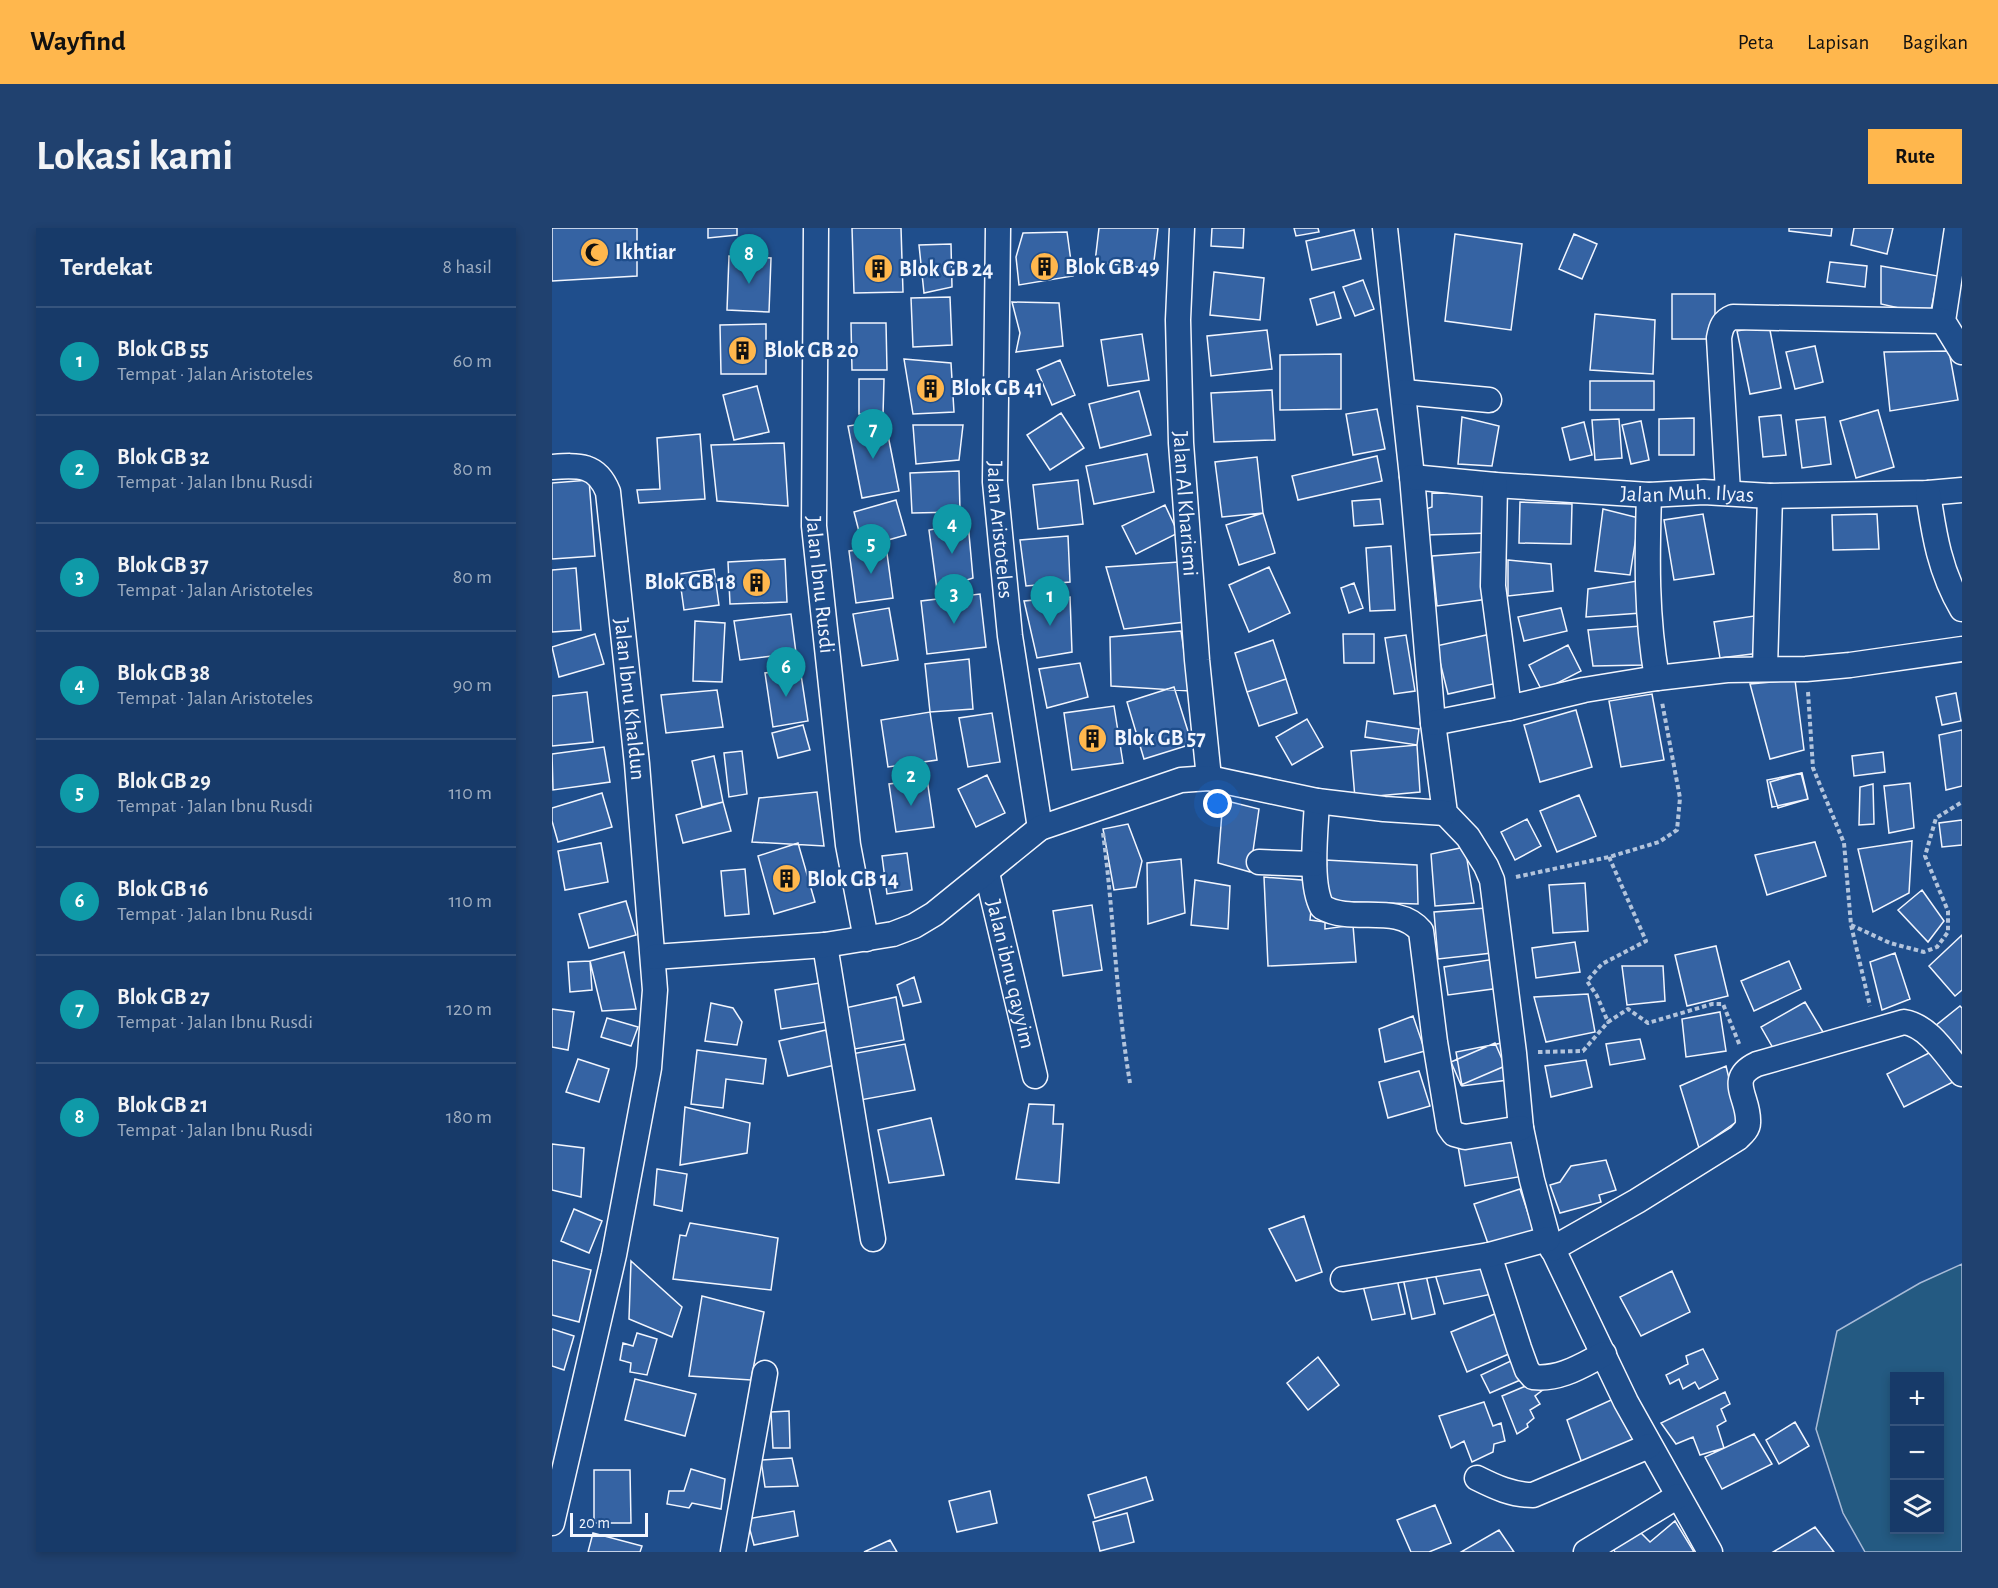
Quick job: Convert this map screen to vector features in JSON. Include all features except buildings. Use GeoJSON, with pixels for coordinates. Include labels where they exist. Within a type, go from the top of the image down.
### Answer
{"type":"FeatureCollection","features":[{"type":"Feature","properties":{"kind":"street","name":"Jalan Ibnu Rusdi"},"geometry":{"type":"LineString","coordinates":[[816,228],[814,526],[848,845],[866,939]]}},
{"type":"Feature","properties":{"kind":"street","name":"Jalan Aristoteles"},"geometry":{"type":"LineString","coordinates":[[998,228],[995,482],[1010,636],[1040,828]]}},
{"type":"Feature","properties":{"kind":"street","name":"Jalan Al Kharismi"},"geometry":{"type":"LineString","coordinates":[[1182,228],[1178,320],[1181,443],[1197,660],[1209,778]]}},
{"type":"Feature","properties":{"kind":"street"},"geometry":{"type":"LineString","coordinates":[[1385,228],[1404,392],[1433,723],[1445,813],[1468,837],[1492,880],[1521,1128],[1532,1180],[1550,1244],[1649,1446],[1710,1552]]}},
{"type":"Feature","properties":{"kind":"street"},"geometry":{"type":"LineString","coordinates":[[1958,228],[1943,321],[1962,352]]}},
{"type":"Feature","properties":{"kind":"street"},"geometry":{"type":"LineString","coordinates":[[1728,492],[1719,338],[1726,320],[1733,317],[1943,321]]}},
{"type":"Feature","properties":{"kind":"street"},"geometry":{"type":"LineString","coordinates":[[1404,392],[1489,399]]}},
{"type":"Feature","properties":{"kind":"street","name":"Jalan Ibnu Khaldun"},"geometry":{"type":"LineString","coordinates":[[552,1522],[614,1255],[649,1068],[655,990],[637,765],[608,492],[604,481],[597,473],[587,468],[562,466]]}},
{"type":"Feature","properties":{"kind":"street","name":"Jalan Muh. Ilyas"},"geometry":{"type":"LineString","coordinates":[[1412,477],[1649,495],[1728,492],[1770,496],[1928,493],[1962,490]]}},
{"type":"Feature","properties":{"kind":"street"},"geometry":{"type":"LineString","coordinates":[[1495,485],[1493,586],[1509,708]]}},
{"type":"Feature","properties":{"kind":"street"},"geometry":{"type":"LineString","coordinates":[[1928,493],[1942,570],[1962,609]]}},
{"type":"Feature","properties":{"kind":"street"},"geometry":{"type":"LineString","coordinates":[[1649,495],[1647,583],[1649,634],[1657,678]]}},
{"type":"Feature","properties":{"kind":"street"},"geometry":{"type":"LineString","coordinates":[[1765,668],[1770,496]]}},
{"type":"Feature","properties":{"kind":"street"},"geometry":{"type":"LineString","coordinates":[[1433,723],[1584,690],[1657,678],[1727,670],[1806,669],[1850,665],[1962,649]]}},
{"type":"Feature","properties":{"kind":"street"},"geometry":{"type":"LineString","coordinates":[[654,957],[825,945],[893,934],[914,926],[934,914],[1040,828],[1181,780],[1209,778],[1317,801],[1445,813]]}},
{"type":"Feature","properties":{"kind":"street"},"geometry":{"type":"LineString","coordinates":[[1317,801],[1314,864],[1318,900],[1322,908],[1336,913],[1402,917],[1421,931],[1435,1042],[1449,1127],[1454,1134],[1465,1137],[1521,1128]]}},
{"type":"Feature","properties":{"kind":"street"},"geometry":{"type":"LineString","coordinates":[[1259,862],[1314,864]]}},
{"type":"Feature","properties":{"kind":"street","name":"Jalan ibnu qayyim"},"geometry":{"type":"LineString","coordinates":[[987,873],[1035,1076]]}},
{"type":"Feature","properties":{"kind":"street"},"geometry":{"type":"LineString","coordinates":[[825,945],[873,1239]]}},
{"type":"Feature","properties":{"kind":"street"},"geometry":{"type":"LineString","coordinates":[[1343,1279],[1550,1244],[1637,1201],[1738,1138],[1746,1130],[1748,1123],[1740,1083],[1741,1076],[1747,1069],[1757,1064],[1904,1022],[1915,1024],[1923,1029],[1962,1074]]}},
{"type":"Feature","properties":{"kind":"street"},"geometry":{"type":"LineString","coordinates":[[1489,1255],[1519,1348],[1527,1370],[1533,1377],[1551,1378],[1568,1373],[1604,1354]]}},
{"type":"Feature","properties":{"kind":"street"},"geometry":{"type":"LineString","coordinates":[[733,1552],[765,1373]]}},
{"type":"Feature","properties":{"kind":"street"},"geometry":{"type":"LineString","coordinates":[[1477,1478],[1495,1488],[1519,1495],[1533,1495],[1649,1446]]}},
{"type":"Feature","properties":{"kind":"street"},"geometry":{"type":"LineString","coordinates":[[1586,1552],[1678,1496]]}},
{"type":"Feature","properties":{"kind":"path"},"geometry":{"type":"LineString","coordinates":[[1806,669],[1813,768],[1844,843],[1851,925],[1876,1030]]}},
{"type":"Feature","properties":{"kind":"path"},"geometry":{"type":"LineString","coordinates":[[1492,880],[1540,873],[1609,857],[1659,842],[1677,830],[1680,798],[1657,678]]}},
{"type":"Feature","properties":{"kind":"path"},"geometry":{"type":"LineString","coordinates":[[1851,925],[1890,943],[1924,952],[1937,947],[1948,932],[1948,911],[1925,856],[1936,818],[1962,802]]}},
{"type":"Feature","properties":{"kind":"path"},"geometry":{"type":"LineString","coordinates":[[1099,809],[1111,896],[1124,1047],[1130,1083]]}},
{"type":"Feature","properties":{"kind":"path"},"geometry":{"type":"LineString","coordinates":[[1608,1022],[1597,996],[1587,981],[1602,964],[1646,941],[1609,857]]}},
{"type":"Feature","properties":{"kind":"path"},"geometry":{"type":"LineString","coordinates":[[1514,1053],[1583,1051],[1608,1022],[1628,1010],[1648,1023],[1712,1004],[1723,1004],[1737,1036],[1747,1069]]}},
{"type":"Feature","properties":{"kind":"shaded area"},"geometry":{"type":"Polygon","coordinates":[[[1962,1264],[1962,1552],[1865,1552],[1843,1513],[1816,1429],[1837,1331],[1920,1283],[1962,1264]]]}},
{"type":"Feature","properties":{"kind":"place","name":"Ikhtiar"},"geometry":{"type":"Point","coordinates":[594,252]}},
{"type":"Feature","properties":{"kind":"place","name":"Blok GB 49"},"geometry":{"type":"Point","coordinates":[1044,267]}},
{"type":"Feature","properties":{"kind":"place","name":"Blok GB 24"},"geometry":{"type":"Point","coordinates":[878,269]}},
{"type":"Feature","properties":{"kind":"place","name":"Blok GB 21"},"geometry":{"type":"Point","coordinates":[749,284]}},
{"type":"Feature","properties":{"kind":"place","name":"Blok GB 20"},"geometry":{"type":"Point","coordinates":[743,350]}},
{"type":"Feature","properties":{"kind":"place","name":"Blok GB 41"},"geometry":{"type":"Point","coordinates":[930,388]}},
{"type":"Feature","properties":{"kind":"place","name":"Blok GB 27"},"geometry":{"type":"Point","coordinates":[873,459]}},
{"type":"Feature","properties":{"kind":"place","name":"Blok GB 38"},"geometry":{"type":"Point","coordinates":[952,554]}},
{"type":"Feature","properties":{"kind":"place","name":"Blok GB 29"},"geometry":{"type":"Point","coordinates":[871,574]}},
{"type":"Feature","properties":{"kind":"place","name":"Blok GB 18"},"geometry":{"type":"Point","coordinates":[757,582]}},
{"type":"Feature","properties":{"kind":"place","name":"Blok GB 37"},"geometry":{"type":"Point","coordinates":[954,624]}},
{"type":"Feature","properties":{"kind":"place","name":"Blok GB 55"},"geometry":{"type":"Point","coordinates":[1050,626]}},
{"type":"Feature","properties":{"kind":"place","name":"Blok GB 16"},"geometry":{"type":"Point","coordinates":[786,697]}},
{"type":"Feature","properties":{"kind":"place","name":"Blok GB 57"},"geometry":{"type":"Point","coordinates":[1093,738]}},
{"type":"Feature","properties":{"kind":"place","name":"Blok GB 32"},"geometry":{"type":"Point","coordinates":[911,806]}},
{"type":"Feature","properties":{"kind":"place","name":"Blok GB 14"},"geometry":{"type":"Point","coordinates":[786,879]}}]}
